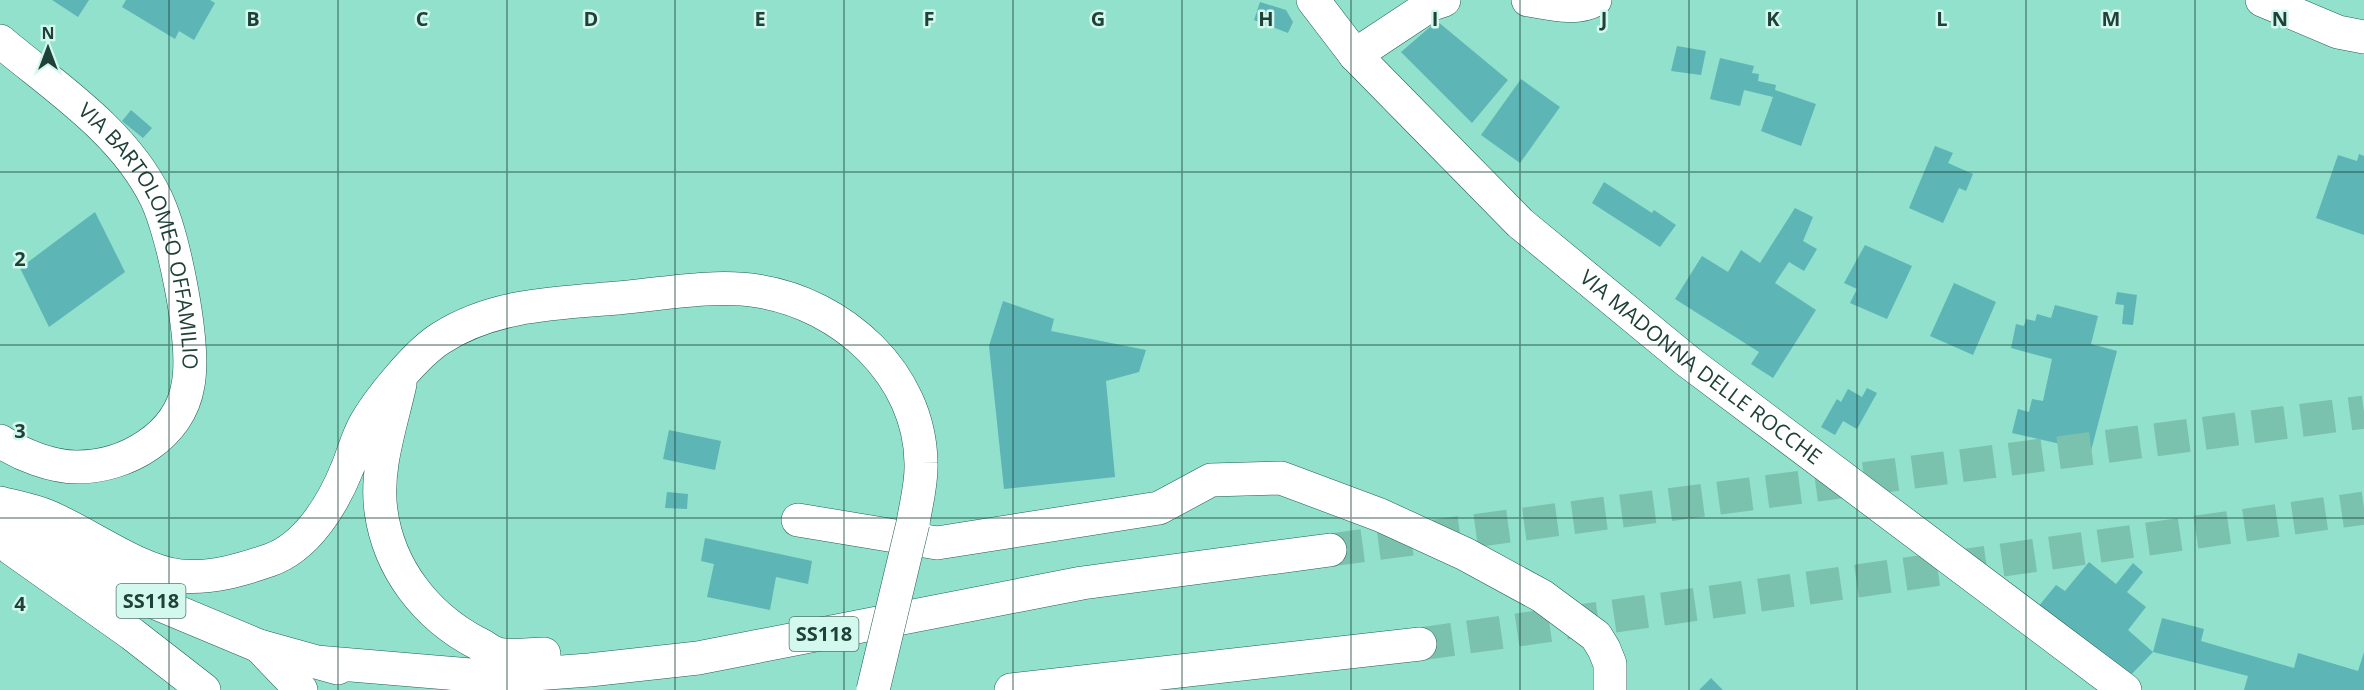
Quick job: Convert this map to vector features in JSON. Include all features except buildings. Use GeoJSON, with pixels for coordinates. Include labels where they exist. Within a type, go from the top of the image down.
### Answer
{"type":"FeatureCollection","features":[{"type":"Feature","properties":{"kind":"main road","name":"VIA MADONNA DELLE ROCCHE"},"geometry":{"type":"LineString","coordinates":[[1313,0],[1355,55],[1520,223],[1677,352],[2126,690]]}},
{"type":"Feature","properties":{"kind":"main road"},"geometry":{"type":"LineString","coordinates":[[1355,55],[1432,4],[1444,0]]}},
{"type":"Feature","properties":{"kind":"main road"},"geometry":{"type":"LineString","coordinates":[[1528,0],[1564,6],[1587,4],[1595,0]]}},
{"type":"Feature","properties":{"kind":"main road"},"geometry":{"type":"LineString","coordinates":[[2262,0],[2338,32],[2364,37]]}},
{"type":"Feature","properties":{"kind":"main road","name":"VIA BARTOLOMEO OFFAMILIO"},"geometry":{"type":"LineString","coordinates":[[0,42],[98,122],[139,168],[157,200],[166,226],[180,284],[190,350],[189,384],[184,402],[173,421],[141,450],[120,460],[98,466],[75,467],[52,464],[0,441]]}},
{"type":"Feature","properties":{"kind":"main road"},"geometry":{"type":"LineString","coordinates":[[0,502],[45,515],[150,568],[179,576],[214,576],[275,558],[302,539],[325,513],[346,473],[365,424],[403,372],[440,338],[481,318],[525,306],[717,290],[756,290],[786,297],[843,324],[867,342],[888,366],[908,403],[916,430],[922,462],[913,523],[873,690]]}},
{"type":"Feature","properties":{"kind":"main road"},"geometry":{"type":"LineString","coordinates":[[403,372],[382,464],[381,509],[388,546],[407,581],[429,609],[461,634],[498,654],[610,653],[698,658]]}},
{"type":"Feature","properties":{"kind":"main road"},"geometry":{"type":"LineString","coordinates":[[798,520],[937,543],[1158,508],[1211,480],[1281,478],[1380,515],[1466,554],[1542,596],[1596,636],[1610,664],[1610,690]]}},
{"type":"Feature","properties":{"kind":"main road","name":"SS118"},"geometry":{"type":"LineString","coordinates":[[0,512],[113,585],[259,646],[309,676],[398,684],[436,690]]}},
{"type":"Feature","properties":{"kind":"main road"},"geometry":{"type":"LineString","coordinates":[[0,533],[12,549],[132,634],[204,690]]}},
{"type":"Feature","properties":{"kind":"main road","name":"SS118"},"geometry":{"type":"LineString","coordinates":[[309,676],[494,677],[589,670],[698,658],[1082,583],[1330,550]]}},
{"type":"Feature","properties":{"kind":"main road"},"geometry":{"type":"LineString","coordinates":[[1011,690],[1420,644]]}},
{"type":"Feature","properties":{"kind":"main road"},"geometry":{"type":"LineString","coordinates":[[1235,690],[1344,654]]}},
{"type":"Feature","properties":{"kind":"tunnel"},"geometry":{"type":"LineString","coordinates":[[1330,550],[2364,412]]}},
{"type":"Feature","properties":{"kind":"tunnel"},"geometry":{"type":"LineString","coordinates":[[1420,644],[2364,508]]}}]}
